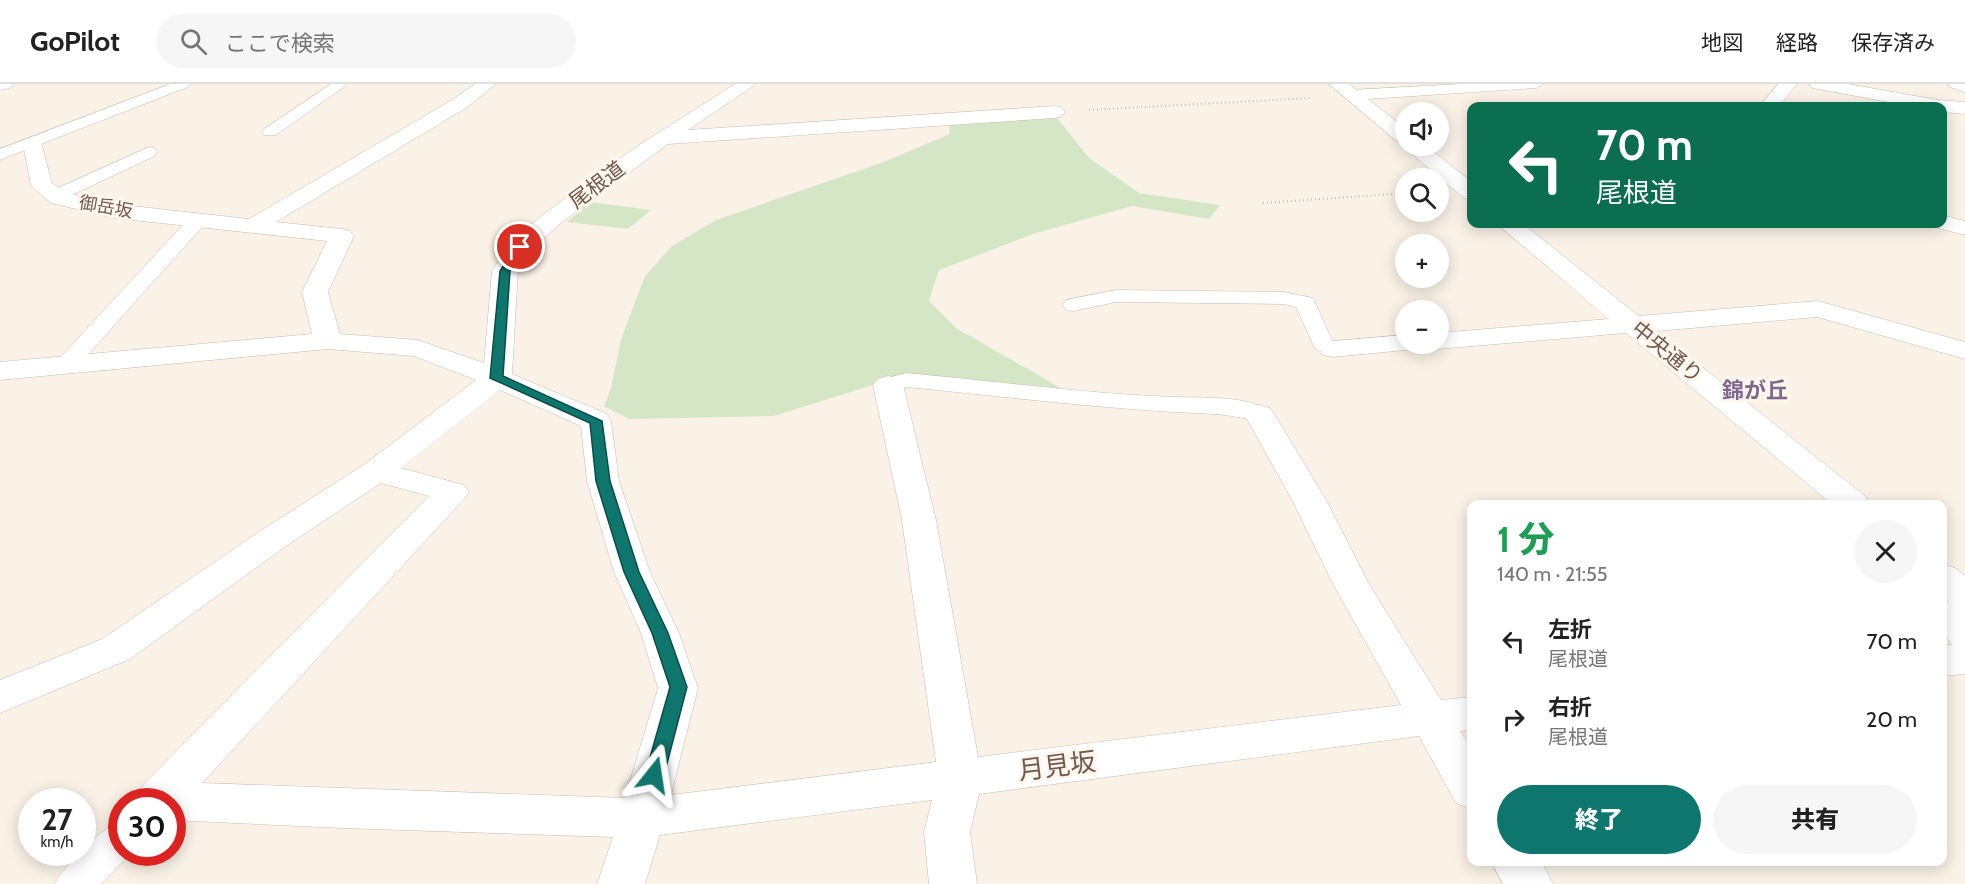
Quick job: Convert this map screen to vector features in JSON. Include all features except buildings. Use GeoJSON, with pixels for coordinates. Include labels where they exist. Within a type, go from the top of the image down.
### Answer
{"type":"FeatureCollection","features":[{"type":"Feature","properties":{"kind":"street"},"geometry":{"type":"LineString","coordinates":[[253,226],[459,104],[488,84]]}},
{"type":"Feature","properties":{"kind":"street","name":"尾根道"},"geometry":{"type":"LineString","coordinates":[[496,378],[505,271],[520,247],[552,218],[662,138],[747,84]]}},
{"type":"Feature","properties":{"kind":"street"},"geometry":{"type":"LineString","coordinates":[[1772,102],[1788,84]]}},
{"type":"Feature","properties":{"kind":"street"},"geometry":{"type":"LineString","coordinates":[[1821,84],[1917,102]]}},
{"type":"Feature","properties":{"kind":"street"},"geometry":{"type":"LineString","coordinates":[[1345,90],[1395,130]]}},
{"type":"Feature","properties":{"kind":"street"},"geometry":{"type":"LineString","coordinates":[[1947,107],[1965,108]]}},
{"type":"Feature","properties":{"kind":"street"},"geometry":{"type":"LineString","coordinates":[[662,138],[1055,112]]}},
{"type":"Feature","properties":{"kind":"street","name":"御岳坂"},"geometry":{"type":"LineString","coordinates":[[33,143],[42,186],[55,196],[114,211],[342,236],[315,291],[328,341]]}},
{"type":"Feature","properties":{"kind":"street"},"geometry":{"type":"LineString","coordinates":[[1427,156],[1467,188]]}},
{"type":"Feature","properties":{"kind":"street"},"geometry":{"type":"LineString","coordinates":[[1947,223],[1965,228]]}},
{"type":"Feature","properties":{"kind":"street","name":"中央通り"},"geometry":{"type":"LineString","coordinates":[[1514,228],[1848,500]]}},
{"type":"Feature","properties":{"kind":"street"},"geometry":{"type":"LineString","coordinates":[[1449,340],[1818,309],[1965,351]]}},
{"type":"Feature","properties":{"kind":"street"},"geometry":{"type":"LineString","coordinates":[[0,371],[328,341],[418,348],[496,378],[596,421],[603,481],[632,572],[660,633],[678,687],[642,818],[621,884]]}},
{"type":"Feature","properties":{"kind":"street"},"geometry":{"type":"LineString","coordinates":[[1333,349],[1395,345]]}},
{"type":"Feature","properties":{"kind":"street"},"geometry":{"type":"LineString","coordinates":[[0,698],[116,649],[274,538],[375,471],[496,378]]}},
{"type":"Feature","properties":{"kind":"street"},"geometry":{"type":"LineString","coordinates":[[888,385],[919,520],[960,779],[947,832],[952,884]]}},
{"type":"Feature","properties":{"kind":"street"},"geometry":{"type":"LineString","coordinates":[[1259,414],[1308,498],[1352,586],[1467,782]]}},
{"type":"Feature","properties":{"kind":"street"},"geometry":{"type":"LineString","coordinates":[[169,788],[452,492],[375,471]]}},
{"type":"Feature","properties":{"kind":"street"},"geometry":{"type":"LineString","coordinates":[[1947,581],[1965,595]]}},
{"type":"Feature","properties":{"kind":"street"},"geometry":{"type":"LineString","coordinates":[[1965,605],[1958,617],[1960,628],[1965,635]]}},
{"type":"Feature","properties":{"kind":"street"},"geometry":{"type":"LineString","coordinates":[[1947,660],[1965,658]]}},
{"type":"Feature","properties":{"kind":"street","name":"月見坂"},"geometry":{"type":"LineString","coordinates":[[186,802],[352,810],[642,818],[1467,714]]}},
{"type":"Feature","properties":{"kind":"street"},"geometry":{"type":"LineString","coordinates":[[1518,866],[1529,884]]}},
{"type":"Feature","properties":{"kind":"lane"},"geometry":{"type":"LineString","coordinates":[[0,155],[183,84]]}},
{"type":"Feature","properties":{"kind":"lane"},"geometry":{"type":"LineString","coordinates":[[270,132],[341,84]]}},
{"type":"Feature","properties":{"kind":"lane"},"geometry":{"type":"LineString","coordinates":[[1345,90],[1536,84]]}},
{"type":"Feature","properties":{"kind":"lane"},"geometry":{"type":"LineString","coordinates":[[1955,84],[1965,88]]}},
{"type":"Feature","properties":{"kind":"lane"},"geometry":{"type":"LineString","coordinates":[[11,136],[33,143]]}},
{"type":"Feature","properties":{"kind":"lane"},"geometry":{"type":"LineString","coordinates":[[55,196],[149,152]]}},
{"type":"Feature","properties":{"kind":"lane"},"geometry":{"type":"LineString","coordinates":[[67,364],[198,220]]}},
{"type":"Feature","properties":{"kind":"lane"},"geometry":{"type":"LineString","coordinates":[[1074,305],[1116,296],[1284,298],[1305,303],[1323,344],[1333,349]]}},
{"type":"Feature","properties":{"kind":"lane"},"geometry":{"type":"LineString","coordinates":[[888,385],[906,380],[1154,404],[1235,407],[1259,414]]}},
{"type":"Feature","properties":{"kind":"lane"},"geometry":{"type":"LineString","coordinates":[[75,884],[108,851]]}},
{"type":"Feature","properties":{"kind":"path"},"geometry":{"type":"LineString","coordinates":[[1055,112],[1345,90]]}},
{"type":"Feature","properties":{"kind":"path"},"geometry":{"type":"LineString","coordinates":[[1263,203],[1395,193]]}},
{"type":"Feature","properties":{"kind":"green space"},"geometry":{"type":"Polygon","coordinates":[[[1057,118],[1089,158],[1139,193],[1220,205],[1209,219],[1132,206],[1033,234],[939,270],[929,301],[956,328],[1066,391],[901,376],[774,416],[629,419],[604,406],[611,388],[621,339],[645,276],[672,246],[716,220],[881,163],[950,134],[949,124],[1057,118]]]}},
{"type":"Feature","properties":{"kind":"green space"},"geometry":{"type":"Polygon","coordinates":[[[590,202],[651,210],[628,229],[567,222],[590,202]]]}},
{"type":"Feature","properties":{"kind":"district","name":"錦が丘"},"geometry":{"type":"Point","coordinates":[1755,390]}},
{"type":"Feature","properties":{"kind":"route"},"geometry":{"type":"LineString","coordinates":[[520,247],[505,271],[496,378],[524,388],[596,421],[603,481],[632,572],[660,633],[678,687],[654,775]]}}]}
